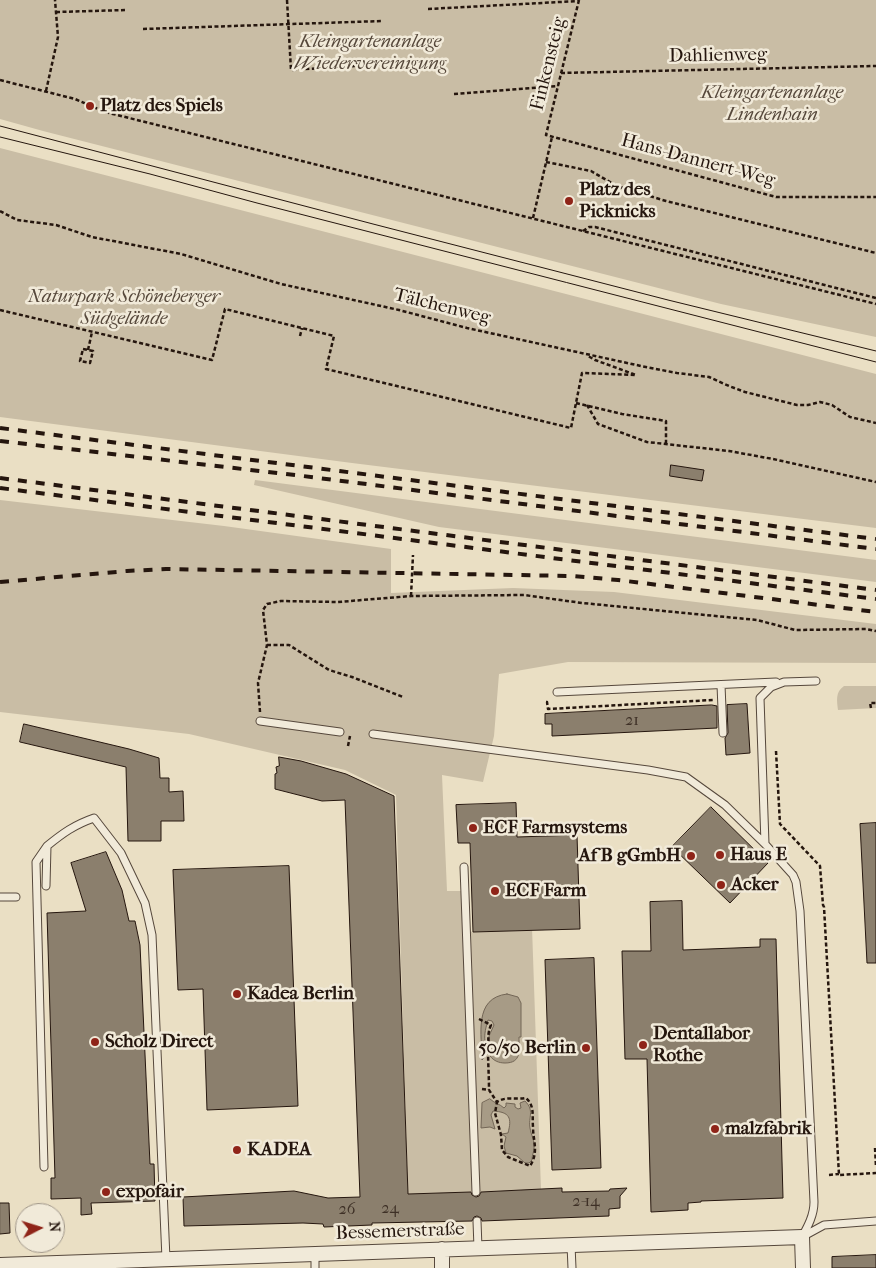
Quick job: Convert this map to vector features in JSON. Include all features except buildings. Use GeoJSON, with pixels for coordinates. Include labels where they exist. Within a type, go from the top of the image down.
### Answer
{"type":"FeatureCollection","features":[{"type":"Feature","properties":{"kind":"street","name":"Bessemerstraße"},"geometry":{"type":"LineString","coordinates":[[0,1265],[87,1265],[166,1259],[802,1237]]}},
{"type":"Feature","properties":{"kind":"street"},"geometry":{"type":"LineString","coordinates":[[802,1237],[804,1268]]}},
{"type":"Feature","properties":{"kind":"street"},"geometry":{"type":"LineString","coordinates":[[442,1249],[442,1268]]}},
{"type":"Feature","properties":{"kind":"lane"},"geometry":{"type":"LineString","coordinates":[[557,692],[816,681]]}},
{"type":"Feature","properties":{"kind":"lane"},"geometry":{"type":"LineString","coordinates":[[765,844],[760,698],[771,686],[784,682]]}},
{"type":"Feature","properties":{"kind":"lane"},"geometry":{"type":"LineString","coordinates":[[721,685],[723,733]]}},
{"type":"Feature","properties":{"kind":"lane"},"geometry":{"type":"LineString","coordinates":[[260,721],[340,732]]}},
{"type":"Feature","properties":{"kind":"lane"},"geometry":{"type":"LineString","coordinates":[[373,734],[648,770],[686,777],[725,805],[765,844],[793,875],[796,882],[800,910],[814,1202],[813,1216],[802,1237]]}},
{"type":"Feature","properties":{"kind":"lane"},"geometry":{"type":"LineString","coordinates":[[44,1167],[36,862],[47,846],[73,826],[94,818],[121,853],[145,903],[152,935],[166,1259]]}},
{"type":"Feature","properties":{"kind":"lane"},"geometry":{"type":"LineString","coordinates":[[46,886],[47,846]]}},
{"type":"Feature","properties":{"kind":"lane"},"geometry":{"type":"LineString","coordinates":[[464,867],[476,1192]]}},
{"type":"Feature","properties":{"kind":"lane"},"geometry":{"type":"LineString","coordinates":[[0,897],[16,897]]}},
{"type":"Feature","properties":{"kind":"lane"},"geometry":{"type":"LineString","coordinates":[[477,1221],[478,1248]]}},
{"type":"Feature","properties":{"kind":"lane"},"geometry":{"type":"LineString","coordinates":[[802,1237],[824,1225],[876,1221]]}},
{"type":"Feature","properties":{"kind":"lane"},"geometry":{"type":"LineString","coordinates":[[572,1245],[572,1268]]}},
{"type":"Feature","properties":{"kind":"lane"},"geometry":{"type":"LineString","coordinates":[[315,1254],[315,1268]]}},
{"type":"Feature","properties":{"kind":"path"},"geometry":{"type":"LineString","coordinates":[[46,91],[58,37],[55,0]]}},
{"type":"Feature","properties":{"kind":"path"},"geometry":{"type":"LineString","coordinates":[[287,0],[291,70],[384,64]]}},
{"type":"Feature","properties":{"kind":"path"},"geometry":{"type":"LineString","coordinates":[[428,9],[579,0]]}},
{"type":"Feature","properties":{"kind":"path","name":"Finkensteig"},"geometry":{"type":"LineString","coordinates":[[546,135],[579,0]]}},
{"type":"Feature","properties":{"kind":"path"},"geometry":{"type":"LineString","coordinates":[[56,12],[128,10]]}},
{"type":"Feature","properties":{"kind":"path"},"geometry":{"type":"LineString","coordinates":[[143,29],[382,21]]}},
{"type":"Feature","properties":{"kind":"path","name":"Dahlienweg"},"geometry":{"type":"LineString","coordinates":[[561,73],[876,66]]}},
{"type":"Feature","properties":{"kind":"path"},"geometry":{"type":"LineString","coordinates":[[0,80],[75,99],[105,112],[876,304]]}},
{"type":"Feature","properties":{"kind":"path"},"geometry":{"type":"LineString","coordinates":[[454,94],[558,86]]}},
{"type":"Feature","properties":{"kind":"path","name":"Hans-Dannert-Weg"},"geometry":{"type":"LineString","coordinates":[[546,135],[776,197],[876,197]]}},
{"type":"Feature","properties":{"kind":"path"},"geometry":{"type":"LineString","coordinates":[[533,219],[552,137]]}},
{"type":"Feature","properties":{"kind":"path"},"geometry":{"type":"LineString","coordinates":[[546,162],[591,171],[617,186],[666,200],[876,253]]}},
{"type":"Feature","properties":{"kind":"path","name":"Tälchenweg"},"geometry":{"type":"LineString","coordinates":[[0,211],[17,220],[56,225],[92,237],[181,254],[281,284],[399,310],[467,328],[587,355],[677,373],[709,377],[745,392],[797,405],[820,402],[832,405],[850,417],[876,423]]}},
{"type":"Feature","properties":{"kind":"path"},"geometry":{"type":"LineString","coordinates":[[583,231],[589,227],[595,227],[876,298]]}},
{"type":"Feature","properties":{"kind":"path"},"geometry":{"type":"LineString","coordinates":[[212,360],[226,305]]}},
{"type":"Feature","properties":{"kind":"path"},"geometry":{"type":"LineString","coordinates":[[225,309],[334,336],[326,369],[571,428],[582,373],[636,375],[595,360],[587,355]]}},
{"type":"Feature","properties":{"kind":"path"},"geometry":{"type":"LineString","coordinates":[[0,310],[217,361]]}},
{"type":"Feature","properties":{"kind":"path"},"geometry":{"type":"LineString","coordinates":[[300,336],[302,329]]}},
{"type":"Feature","properties":{"kind":"path"},"geometry":{"type":"LineString","coordinates":[[88,350],[92,332]]}},
{"type":"Feature","properties":{"kind":"path"},"geometry":{"type":"LineString","coordinates":[[83,348],[88,350],[93,351],[90,363],[80,361],[83,348]]}},
{"type":"Feature","properties":{"kind":"path"},"geometry":{"type":"LineString","coordinates":[[576,403],[622,414],[666,421],[666,444]]}},
{"type":"Feature","properties":{"kind":"path"},"geometry":{"type":"LineString","coordinates":[[587,405],[598,424],[647,442],[773,458],[876,482]]}},
{"type":"Feature","properties":{"kind":"path"},"geometry":{"type":"LineString","coordinates":[[411,596],[413,555]]}},
{"type":"Feature","properties":{"kind":"path"},"geometry":{"type":"LineString","coordinates":[[260,721],[258,683],[267,645],[262,610],[267,604],[281,601],[338,602],[411,596],[524,594],[582,603],[757,620],[795,630],[866,629],[876,631]]}},
{"type":"Feature","properties":{"kind":"path"},"geometry":{"type":"LineString","coordinates":[[267,645],[289,645],[329,670],[403,697]]}},
{"type":"Feature","properties":{"kind":"path"},"geometry":{"type":"LineString","coordinates":[[546,702],[548,709],[721,699]]}},
{"type":"Feature","properties":{"kind":"path"},"geometry":{"type":"LineString","coordinates":[[871,708],[870,703],[876,703]]}},
{"type":"Feature","properties":{"kind":"path"},"geometry":{"type":"LineString","coordinates":[[776,751],[780,824],[789,836],[820,866],[839,1174]]}},
{"type":"Feature","properties":{"kind":"path"},"geometry":{"type":"LineString","coordinates":[[480,1020],[491,1025],[487,1042],[489,1090],[497,1102],[495,1112],[501,1135],[502,1150],[508,1157],[530,1166],[533,1161],[536,1144],[533,1128],[534,1112],[530,1102],[526,1098],[501,1099],[497,1102]]}},
{"type":"Feature","properties":{"kind":"path"},"geometry":{"type":"LineString","coordinates":[[472,1089],[489,1090]]}},
{"type":"Feature","properties":{"kind":"path"},"geometry":{"type":"LineString","coordinates":[[875,1148],[876,1167]]}},
{"type":"Feature","properties":{"kind":"path"},"geometry":{"type":"LineString","coordinates":[[829,1175],[876,1173]]}},
{"type":"Feature","properties":{"kind":"green space"},"geometry":{"type":"Polygon","coordinates":[[[0,0],[876,0],[876,337],[721,304],[0,119],[0,0]]]}},
{"type":"Feature","properties":{"kind":"green space","name":"Naturpark Schöneberger Südgelände"},"geometry":{"type":"Polygon","coordinates":[[[0,148],[876,374],[876,528],[0,417],[0,148]]]}},
{"type":"Feature","properties":{"kind":"green space"},"geometry":{"type":"Polygon","coordinates":[[[255,480],[876,560],[876,582],[439,527],[254,485],[255,480]]]}},
{"type":"Feature","properties":{"kind":"green space"},"geometry":{"type":"Polygon","coordinates":[[[0,500],[224,526],[391,549],[391,593],[513,588],[614,592],[876,624],[876,663],[568,662],[499,674],[494,736],[483,782],[442,775],[447,891],[462,891],[463,932],[520,930],[532,927],[541,1190],[408,1194],[396,795],[345,770],[189,734],[0,712],[0,500]]]}},
{"type":"Feature","properties":{"kind":"green space"},"geometry":{"type":"Polygon","coordinates":[[[844,686],[876,686],[876,708],[838,710],[838,694],[844,686]]]}},
{"type":"Feature","properties":{"kind":"shaded area"},"geometry":{"type":"Polygon","coordinates":[[[507,994],[518,997],[521,1003],[521,1037],[519,1037],[517,1058],[514,1061],[501,1063],[490,1056],[492,1052],[490,1050],[489,1036],[494,1025],[492,1021],[488,1020],[485,1036],[486,1053],[482,1060],[481,1029],[484,1010],[489,1002],[496,997],[507,994]]]}},
{"type":"Feature","properties":{"kind":"shaded area"},"geometry":{"type":"Polygon","coordinates":[[[490,1099],[504,1108],[506,1103],[515,1104],[515,1107],[518,1109],[521,1108],[520,1103],[525,1101],[530,1108],[530,1128],[534,1145],[532,1160],[529,1163],[525,1163],[517,1156],[506,1153],[504,1146],[506,1137],[502,1134],[508,1133],[509,1128],[509,1120],[506,1114],[493,1111],[491,1115],[495,1129],[490,1127],[481,1128],[482,1103],[490,1099]]]}},
{"type":"Feature","properties":{"kind":"tram line"},"geometry":{"type":"LineString","coordinates":[[0,126],[668,300],[876,351]]}},
{"type":"Feature","properties":{"kind":"tram line"},"geometry":{"type":"LineString","coordinates":[[0,137],[876,362]]}},
{"type":"Feature","properties":{"kind":"railway"},"geometry":{"type":"LineString","coordinates":[[0,428],[876,539]]}},
{"type":"Feature","properties":{"kind":"railway"},"geometry":{"type":"LineString","coordinates":[[0,441],[303,476],[876,549]]}},
{"type":"Feature","properties":{"kind":"railway"},"geometry":{"type":"LineString","coordinates":[[0,478],[876,590]]}},
{"type":"Feature","properties":{"kind":"railway"},"geometry":{"type":"LineString","coordinates":[[0,488],[876,599]]}},
{"type":"Feature","properties":{"kind":"railway"},"geometry":{"type":"LineString","coordinates":[[0,582],[166,569],[573,576],[876,612]]}},
{"type":"Feature","properties":{"kind":"place","name":"Platz des Spiels"},"geometry":{"type":"Point","coordinates":[90,106]}},
{"type":"Feature","properties":{"kind":"place","name":"Platz des Picknicks"},"geometry":{"type":"Point","coordinates":[569,201]}},
{"type":"Feature","properties":{"kind":"place","name":"ECF Farmsystems"},"geometry":{"type":"Point","coordinates":[473,828]}},
{"type":"Feature","properties":{"kind":"place","name":"Haus E"},"geometry":{"type":"Point","coordinates":[720,855]}},
{"type":"Feature","properties":{"kind":"place","name":"AfB gGmbH"},"geometry":{"type":"Point","coordinates":[691,856]}},
{"type":"Feature","properties":{"kind":"place","name":"Acker"},"geometry":{"type":"Point","coordinates":[721,885]}},
{"type":"Feature","properties":{"kind":"place","name":"ECF Farm"},"geometry":{"type":"Point","coordinates":[495,891]}},
{"type":"Feature","properties":{"kind":"place","name":"Kadea Berlin"},"geometry":{"type":"Point","coordinates":[237,994]}},
{"type":"Feature","properties":{"kind":"place","name":"Scholz Direct"},"geometry":{"type":"Point","coordinates":[95,1042]}},
{"type":"Feature","properties":{"kind":"place","name":"Dentallabor Rothe"},"geometry":{"type":"Point","coordinates":[643,1045]}},
{"type":"Feature","properties":{"kind":"place","name":"50/50 Berlin"},"geometry":{"type":"Point","coordinates":[586,1048]}},
{"type":"Feature","properties":{"kind":"place","name":"malzfabrik"},"geometry":{"type":"Point","coordinates":[715,1129]}},
{"type":"Feature","properties":{"kind":"place","name":"KADEA"},"geometry":{"type":"Point","coordinates":[237,1150]}},
{"type":"Feature","properties":{"kind":"place","name":"expofair"},"geometry":{"type":"Point","coordinates":[106,1192]}},
{"type":"Feature","properties":{"kind":"park label","name":"Kleingartenanlage Wiedervereinigung"},"geometry":{"type":"Point","coordinates":[370,53]}},
{"type":"Feature","properties":{"kind":"park label","name":"Kleingartenanlage Lindenhain"},"geometry":{"type":"Point","coordinates":[772,104]}}]}
